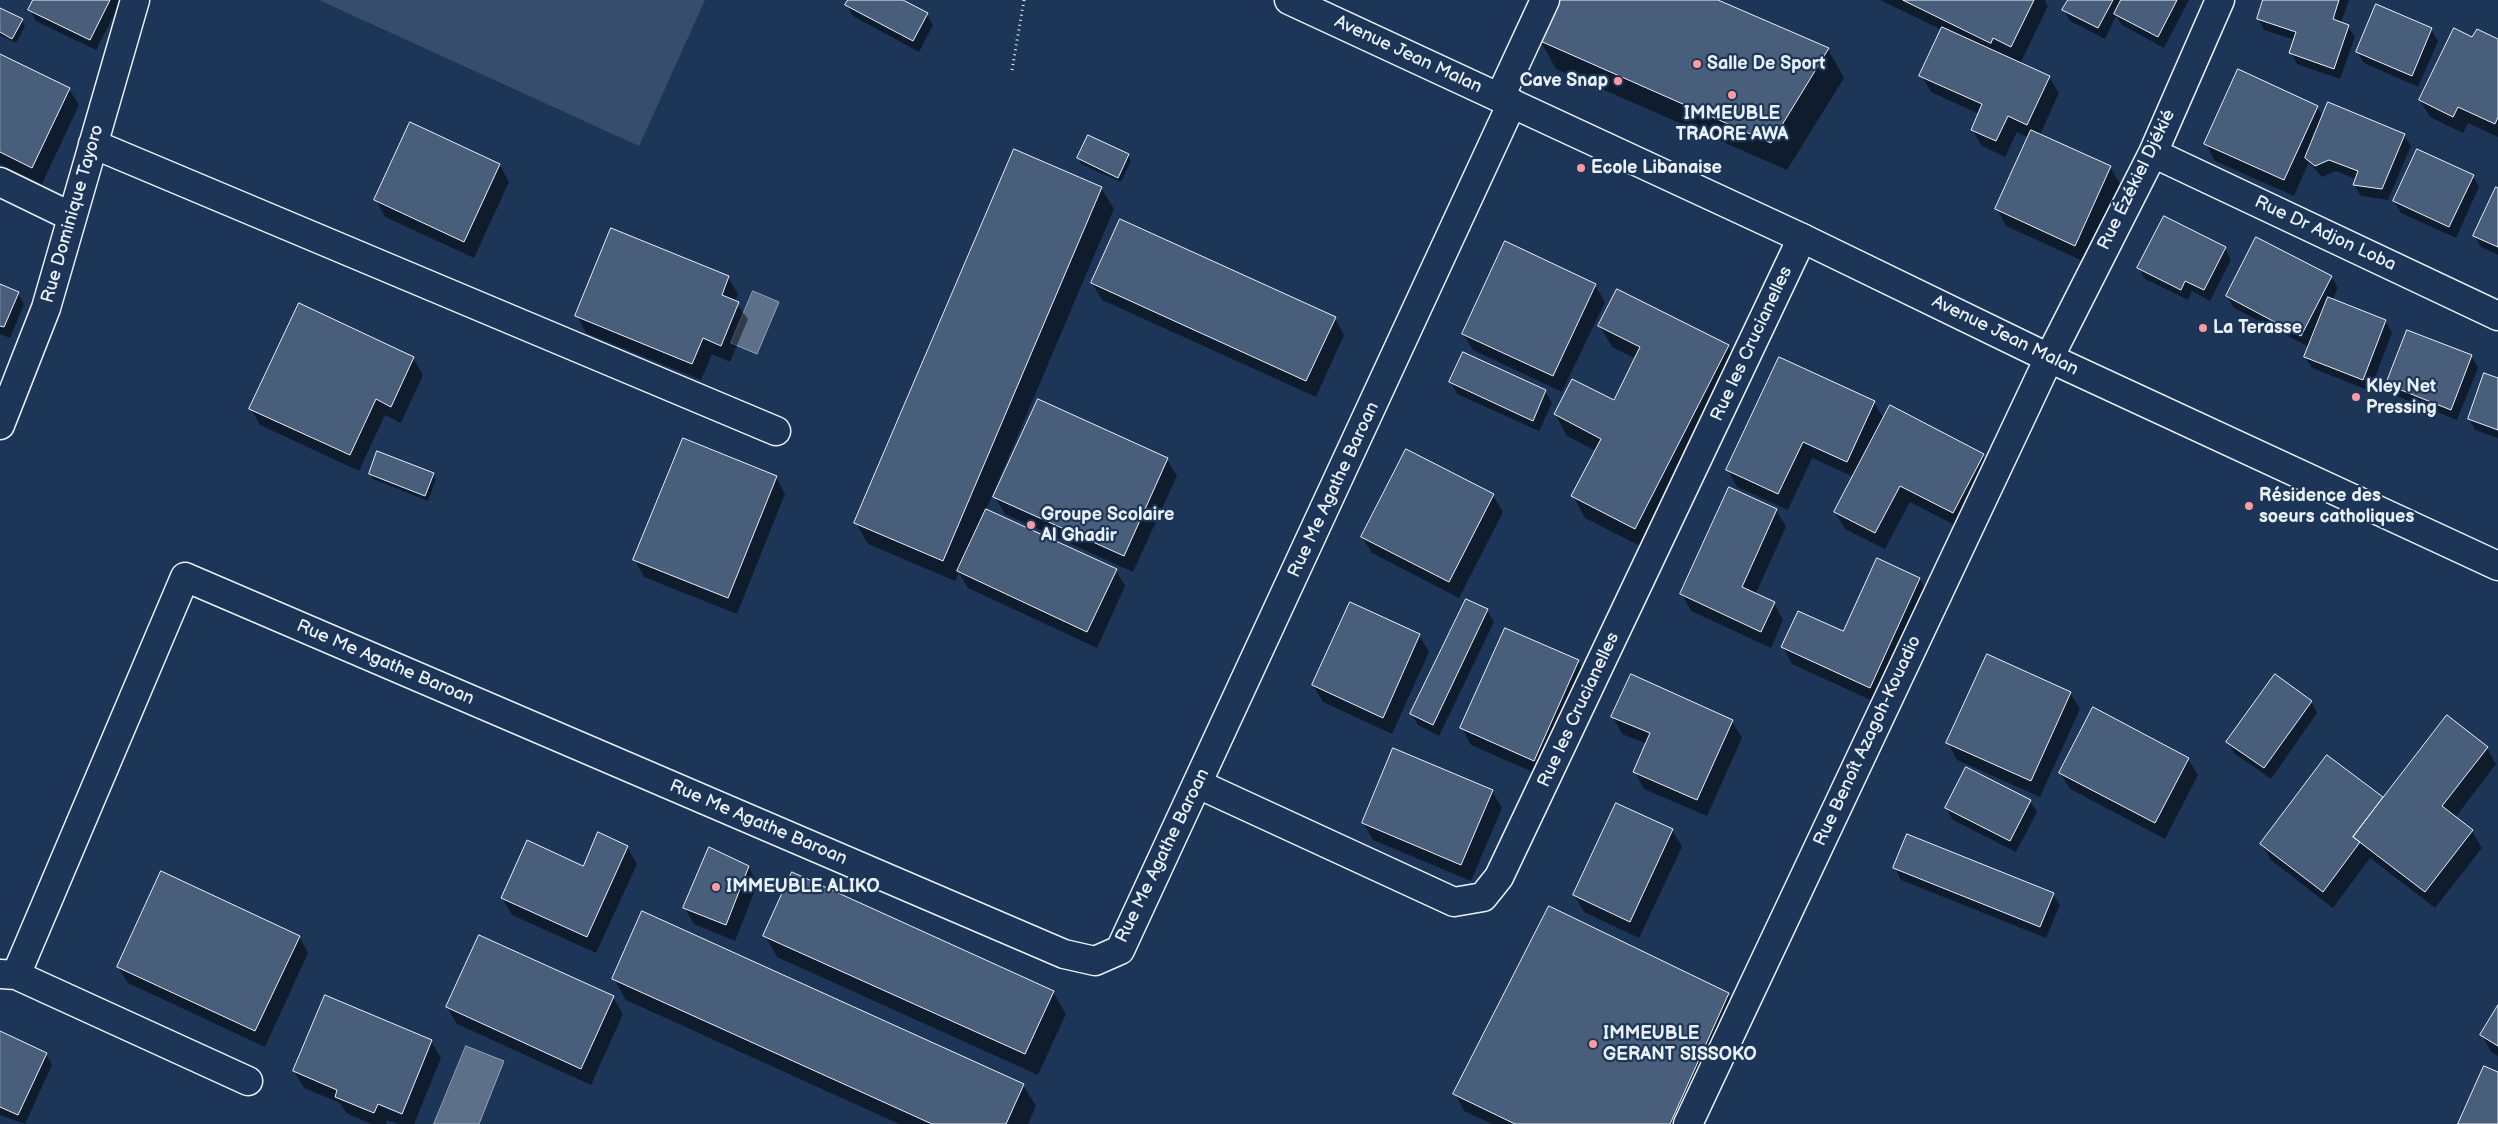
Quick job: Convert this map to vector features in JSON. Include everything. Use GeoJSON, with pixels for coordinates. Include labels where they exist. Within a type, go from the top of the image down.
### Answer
{"type":"FeatureCollection","features":[{"type":"Feature","properties":{"kind":"street","name":"Rue Dominique Tayoro"},"geometry":{"type":"LineString","coordinates":[[0,425],[46,308],[135,0]]}},
{"type":"Feature","properties":{"kind":"street","name":"Avenue Jean Malan"},"geometry":{"type":"LineString","coordinates":[[1289,0],[1802,238],[2048,358],[2498,566]]}},
{"type":"Feature","properties":{"kind":"street","name":"Rue Me Agathe Baroan"},"geometry":{"type":"LineString","coordinates":[[8,975],[185,577],[1064,954],[1095,961],[1120,950],[1198,784],[1506,100],[1545,0]]}},
{"type":"Feature","properties":{"kind":"street","name":"Rue Ézékiel Djékié"},"geometry":{"type":"LineString","coordinates":[[2048,358],[2153,154],[2220,0]]}},
{"type":"Feature","properties":{"kind":"street"},"geometry":{"type":"LineString","coordinates":[[93,144],[776,430]]}},
{"type":"Feature","properties":{"kind":"street","name":"Rue Dr Adjon Loba"},"geometry":{"type":"LineString","coordinates":[[2153,154],[2498,316]]}},
{"type":"Feature","properties":{"kind":"street"},"geometry":{"type":"LineString","coordinates":[[0,182],[72,217]]}},
{"type":"Feature","properties":{"kind":"street","name":"Rue les Crucianelles"},"geometry":{"type":"LineString","coordinates":[[1198,784],[1454,902],[1482,897],[1499,877],[1802,238]]}},
{"type":"Feature","properties":{"kind":"street","name":"Rue Benoît Azagoh-Kouadio"},"geometry":{"type":"LineString","coordinates":[[1688,1124],[2048,358]]}},
{"type":"Feature","properties":{"kind":"street"},"geometry":{"type":"LineString","coordinates":[[8,975],[248,1081]]}},
{"type":"Feature","properties":{"kind":"path"},"geometry":{"type":"LineString","coordinates":[[1012,70],[1024,0]]}},
{"type":"Feature","properties":{"kind":"shaded area"},"geometry":{"type":"Polygon","coordinates":[[[319,0],[705,0],[639,146],[319,0]]]}},
{"type":"Feature","properties":{"kind":"shaded area"},"geometry":{"type":"Polygon","coordinates":[[[753,291],[779,302],[757,354],[731,343],[753,291]]]}},
{"type":"Feature","properties":{"kind":"shaded area"},"geometry":{"type":"Polygon","coordinates":[[[466,1046],[504,1061],[479,1124],[434,1124],[466,1046]]]}},
{"type":"Feature","properties":{"kind":"building"},"geometry":{"type":"Polygon","coordinates":[[[33,0],[110,0],[90,40],[28,10],[33,0]]]}},
{"type":"Feature","properties":{"kind":"building"},"geometry":{"type":"Polygon","coordinates":[[[848,0],[903,0],[928,13],[913,41],[845,5],[848,0]]]}},
{"type":"Feature","properties":{"kind":"building","name":"IMMEUBLE TRAORE AWA"},"geometry":{"type":"Polygon","coordinates":[[[1558,0],[1718,0],[1829,48],[1771,143],[1538,40],[1558,0]]]}},
{"type":"Feature","properties":{"kind":"building"},"geometry":{"type":"Polygon","coordinates":[[[1903,0],[2034,0],[2011,47],[1993,38],[1991,43],[1903,0]]]}},
{"type":"Feature","properties":{"kind":"building"},"geometry":{"type":"Polygon","coordinates":[[[2068,0],[2113,0],[2098,28],[2062,10],[2068,0]]]}},
{"type":"Feature","properties":{"kind":"building"},"geometry":{"type":"Polygon","coordinates":[[[2121,0],[2177,0],[2158,37],[2114,14],[2121,0]]]}},
{"type":"Feature","properties":{"kind":"building"},"geometry":{"type":"Polygon","coordinates":[[[2263,0],[2339,0],[2333,19],[2349,25],[2334,69],[2289,53],[2296,32],[2257,19],[2263,0]]]}},
{"type":"Feature","properties":{"kind":"building"},"geometry":{"type":"Polygon","coordinates":[[[2376,4],[2432,28],[2412,76],[2356,52],[2376,4]]]}},
{"type":"Feature","properties":{"kind":"building"},"geometry":{"type":"Polygon","coordinates":[[[0,8],[23,19],[12,39],[0,32],[0,8]]]}},
{"type":"Feature","properties":{"kind":"building"},"geometry":{"type":"Polygon","coordinates":[[[1942,27],[2050,76],[2027,125],[2008,116],[1996,141],[1971,130],[1982,104],[1919,76],[1942,27]]]}},
{"type":"Feature","properties":{"kind":"building"},"geometry":{"type":"Polygon","coordinates":[[[2454,28],[2472,37],[2477,29],[2498,39],[2498,117],[2495,124],[2458,107],[2453,117],[2419,100],[2454,28]]]}},
{"type":"Feature","properties":{"kind":"building"},"geometry":{"type":"Polygon","coordinates":[[[0,54],[70,88],[32,168],[0,152],[0,54]]]}},
{"type":"Feature","properties":{"kind":"building"},"geometry":{"type":"Polygon","coordinates":[[[2238,69],[2318,106],[2284,180],[2204,144],[2238,69]]]}},
{"type":"Feature","properties":{"kind":"building"},"geometry":{"type":"Polygon","coordinates":[[[2328,102],[2405,134],[2382,189],[2353,185],[2358,171],[2329,160],[2315,166],[2305,158],[2328,102]]]}},
{"type":"Feature","properties":{"kind":"building"},"geometry":{"type":"Polygon","coordinates":[[[410,122],[500,164],[464,242],[374,200],[410,122]]]}},
{"type":"Feature","properties":{"kind":"building"},"geometry":{"type":"Polygon","coordinates":[[[2031,130],[2111,166],[2075,246],[1995,209],[2031,130]]]}},
{"type":"Feature","properties":{"kind":"building"},"geometry":{"type":"Polygon","coordinates":[[[1088,135],[1129,154],[1118,178],[1077,158],[1088,135]]]}},
{"type":"Feature","properties":{"kind":"building"},"geometry":{"type":"Polygon","coordinates":[[[1014,149],[1102,187],[943,561],[854,523],[1014,149]]]}},
{"type":"Feature","properties":{"kind":"building"},"geometry":{"type":"Polygon","coordinates":[[[2417,149],[2474,175],[2449,227],[2393,201],[2417,149]]]}},
{"type":"Feature","properties":{"kind":"building"},"geometry":{"type":"Polygon","coordinates":[[[2496,187],[2498,188],[2498,247],[2473,236],[2496,187]]]}},
{"type":"Feature","properties":{"kind":"building"},"geometry":{"type":"Polygon","coordinates":[[[2164,216],[2226,247],[2204,290],[2185,281],[2181,290],[2137,268],[2164,216]]]}},
{"type":"Feature","properties":{"kind":"building"},"geometry":{"type":"Polygon","coordinates":[[[1120,219],[1336,317],[1306,381],[1091,283],[1120,219]]]}},
{"type":"Feature","properties":{"kind":"building"},"geometry":{"type":"Polygon","coordinates":[[[611,228],[729,276],[722,295],[739,302],[721,346],[703,338],[692,364],[575,316],[611,228]]]}},
{"type":"Feature","properties":{"kind":"building"},"geometry":{"type":"Polygon","coordinates":[[[2256,237],[2332,276],[2301,336],[2226,296],[2256,237]]]}},
{"type":"Feature","properties":{"kind":"building"},"geometry":{"type":"Polygon","coordinates":[[[1505,241],[1596,284],[1553,376],[1462,334],[1505,241]]]}},
{"type":"Feature","properties":{"kind":"building"},"geometry":{"type":"Polygon","coordinates":[[[0,284],[19,292],[4,327],[0,326],[0,284]]]}},
{"type":"Feature","properties":{"kind":"building"},"geometry":{"type":"Polygon","coordinates":[[[1617,289],[1729,345],[1635,529],[1571,496],[1601,439],[1554,414],[1572,379],[1614,400],[1640,347],[1598,326],[1617,289]]]}},
{"type":"Feature","properties":{"kind":"building"},"geometry":{"type":"Polygon","coordinates":[[[2328,297],[2386,320],[2363,380],[2304,357],[2328,297]]]}},
{"type":"Feature","properties":{"kind":"building"},"geometry":{"type":"Polygon","coordinates":[[[299,303],[414,357],[391,407],[376,399],[350,455],[249,409],[299,303]]]}},
{"type":"Feature","properties":{"kind":"building"},"geometry":{"type":"Polygon","coordinates":[[[2407,330],[2472,355],[2451,410],[2386,384],[2407,330]]]}},
{"type":"Feature","properties":{"kind":"building"},"geometry":{"type":"Polygon","coordinates":[[[1463,352],[1546,390],[1533,421],[1449,382],[1463,352]]]}},
{"type":"Feature","properties":{"kind":"building"},"geometry":{"type":"Polygon","coordinates":[[[1779,357],[1875,401],[1847,462],[1803,442],[1778,494],[1726,470],[1779,357]]]}},
{"type":"Feature","properties":{"kind":"building"},"geometry":{"type":"Polygon","coordinates":[[[2484,373],[2498,378],[2498,430],[2468,419],[2484,373]]]}},
{"type":"Feature","properties":{"kind":"building"},"geometry":{"type":"Polygon","coordinates":[[[1038,399],[1168,458],[1124,556],[993,497],[1038,399]]]}},
{"type":"Feature","properties":{"kind":"building"},"geometry":{"type":"Polygon","coordinates":[[[1890,405],[1984,454],[1953,513],[1900,486],[1875,533],[1834,512],[1890,405]]]}},
{"type":"Feature","properties":{"kind":"building"},"geometry":{"type":"Polygon","coordinates":[[[683,438],[777,476],[728,598],[633,560],[683,438]]]}},
{"type":"Feature","properties":{"kind":"building"},"geometry":{"type":"Polygon","coordinates":[[[1406,449],[1494,494],[1449,582],[1361,537],[1406,449]]]}},
{"type":"Feature","properties":{"kind":"building"},"geometry":{"type":"Polygon","coordinates":[[[377,451],[434,473],[425,496],[369,474],[377,451]]]}},
{"type":"Feature","properties":{"kind":"building"},"geometry":{"type":"Polygon","coordinates":[[[1729,487],[1777,509],[1742,587],[1775,602],[1761,632],[1680,594],[1729,487]]]}},
{"type":"Feature","properties":{"kind":"building"},"geometry":{"type":"Polygon","coordinates":[[[986,509],[1117,569],[1087,632],[957,571],[986,509]]]}},
{"type":"Feature","properties":{"kind":"building"},"geometry":{"type":"Polygon","coordinates":[[[1877,558],[1920,578],[1870,688],[1781,647],[1798,611],[1843,631],[1877,558]]]}},
{"type":"Feature","properties":{"kind":"building"},"geometry":{"type":"Polygon","coordinates":[[[1466,599],[1488,609],[1433,725],[1410,714],[1466,599]]]}},
{"type":"Feature","properties":{"kind":"building"},"geometry":{"type":"Polygon","coordinates":[[[1350,602],[1420,634],[1383,718],[1312,685],[1350,602]]]}},
{"type":"Feature","properties":{"kind":"building"},"geometry":{"type":"Polygon","coordinates":[[[1505,628],[1579,660],[1534,761],[1460,728],[1505,628]]]}},
{"type":"Feature","properties":{"kind":"building"},"geometry":{"type":"Polygon","coordinates":[[[1987,654],[2071,692],[2031,781],[1946,743],[1987,654]]]}},
{"type":"Feature","properties":{"kind":"building"},"geometry":{"type":"Polygon","coordinates":[[[1631,674],[1733,720],[1697,800],[1633,772],[1650,733],[1611,717],[1631,674]]]}},
{"type":"Feature","properties":{"kind":"building"},"geometry":{"type":"Polygon","coordinates":[[[2275,674],[2312,701],[2264,768],[2226,742],[2275,674]]]}},
{"type":"Feature","properties":{"kind":"building"},"geometry":{"type":"Polygon","coordinates":[[[2093,707],[2189,758],[2155,823],[2059,773],[2093,707]]]}},
{"type":"Feature","properties":{"kind":"building"},"geometry":{"type":"Polygon","coordinates":[[[2447,715],[2488,747],[2442,806],[2473,830],[2425,892],[2353,837],[2447,715]]]}},
{"type":"Feature","properties":{"kind":"building"},"geometry":{"type":"Polygon","coordinates":[[[1393,748],[1493,790],[1461,865],[1362,823],[1393,748]]]}},
{"type":"Feature","properties":{"kind":"building"},"geometry":{"type":"Polygon","coordinates":[[[2327,755],[2383,797],[2353,837],[2360,842],[2323,892],[2260,844],[2327,755]]]}},
{"type":"Feature","properties":{"kind":"building"},"geometry":{"type":"Polygon","coordinates":[[[1966,767],[2031,800],[2010,841],[1945,808],[1966,767]]]}},
{"type":"Feature","properties":{"kind":"building"},"geometry":{"type":"Polygon","coordinates":[[[1616,803],[1673,829],[1630,922],[1573,895],[1616,803]]]}},
{"type":"Feature","properties":{"kind":"building"},"geometry":{"type":"Polygon","coordinates":[[[598,832],[628,846],[587,937],[501,898],[527,840],[583,866],[598,832]]]}},
{"type":"Feature","properties":{"kind":"building"},"geometry":{"type":"Polygon","coordinates":[[[1907,834],[2054,893],[2040,927],[1893,868],[1907,834]]]}},
{"type":"Feature","properties":{"kind":"building","name":"IMMEUBLE ALIKO"},"geometry":{"type":"Polygon","coordinates":[[[709,847],[749,866],[726,925],[683,908],[709,847]]]}},
{"type":"Feature","properties":{"kind":"building"},"geometry":{"type":"Polygon","coordinates":[[[161,871],[300,936],[255,1031],[117,967],[161,871]]]}},
{"type":"Feature","properties":{"kind":"building"},"geometry":{"type":"Polygon","coordinates":[[[792,872],[1054,991],[1025,1054],[763,936],[792,872]]]}},
{"type":"Feature","properties":{"kind":"building","name":"IMMEUBLE GERANT SISSOKO"},"geometry":{"type":"Polygon","coordinates":[[[1549,906],[1729,993],[1670,1124],[1515,1124],[1453,1094],[1549,906]]]}},
{"type":"Feature","properties":{"kind":"building"},"geometry":{"type":"Polygon","coordinates":[[[642,911],[1024,1084],[1006,1124],[932,1124],[612,979],[642,911]]]}},
{"type":"Feature","properties":{"kind":"building"},"geometry":{"type":"Polygon","coordinates":[[[479,935],[614,996],[581,1069],[446,1007],[479,935]]]}},
{"type":"Feature","properties":{"kind":"building"},"geometry":{"type":"Polygon","coordinates":[[[325,995],[432,1040],[402,1114],[378,1104],[374,1113],[335,1097],[337,1090],[293,1071],[325,995]]]}},
{"type":"Feature","properties":{"kind":"building"},"geometry":{"type":"Polygon","coordinates":[[[2498,1005],[2498,1046],[2480,1035],[2498,1005]]]}},
{"type":"Feature","properties":{"kind":"building"},"geometry":{"type":"Polygon","coordinates":[[[0,1031],[47,1053],[18,1115],[0,1107],[0,1031]]]}},
{"type":"Feature","properties":{"kind":"building"},"geometry":{"type":"Polygon","coordinates":[[[2484,1066],[2498,1072],[2498,1124],[2458,1124],[2484,1066]]]}},
{"type":"Feature","properties":{"kind":"place","name":"Salle De Sport"},"geometry":{"type":"Point","coordinates":[1697,64]}},
{"type":"Feature","properties":{"kind":"place","name":"Cave Snap"},"geometry":{"type":"Point","coordinates":[1618,81]}},
{"type":"Feature","properties":{"kind":"place","name":"IMMEUBLE TRAORE AWA"},"geometry":{"type":"Point","coordinates":[1732,95]}},
{"type":"Feature","properties":{"kind":"place","name":"Ecole Libanaise"},"geometry":{"type":"Point","coordinates":[1581,168]}},
{"type":"Feature","properties":{"kind":"place","name":"La Terasse"},"geometry":{"type":"Point","coordinates":[2203,328]}},
{"type":"Feature","properties":{"kind":"place","name":"Kley Net Pressing"},"geometry":{"type":"Point","coordinates":[2356,397]}},
{"type":"Feature","properties":{"kind":"place","name":"Résidence des soeurs catholiques"},"geometry":{"type":"Point","coordinates":[2249,506]}},
{"type":"Feature","properties":{"kind":"place","name":"Groupe Scolaire Al Ghadir"},"geometry":{"type":"Point","coordinates":[1031,525]}},
{"type":"Feature","properties":{"kind":"place","name":"IMMEUBLE ALIKO"},"geometry":{"type":"Point","coordinates":[716,887]}},
{"type":"Feature","properties":{"kind":"place","name":"IMMEUBLE GERANT SISSOKO"},"geometry":{"type":"Point","coordinates":[1593,1044]}}]}
